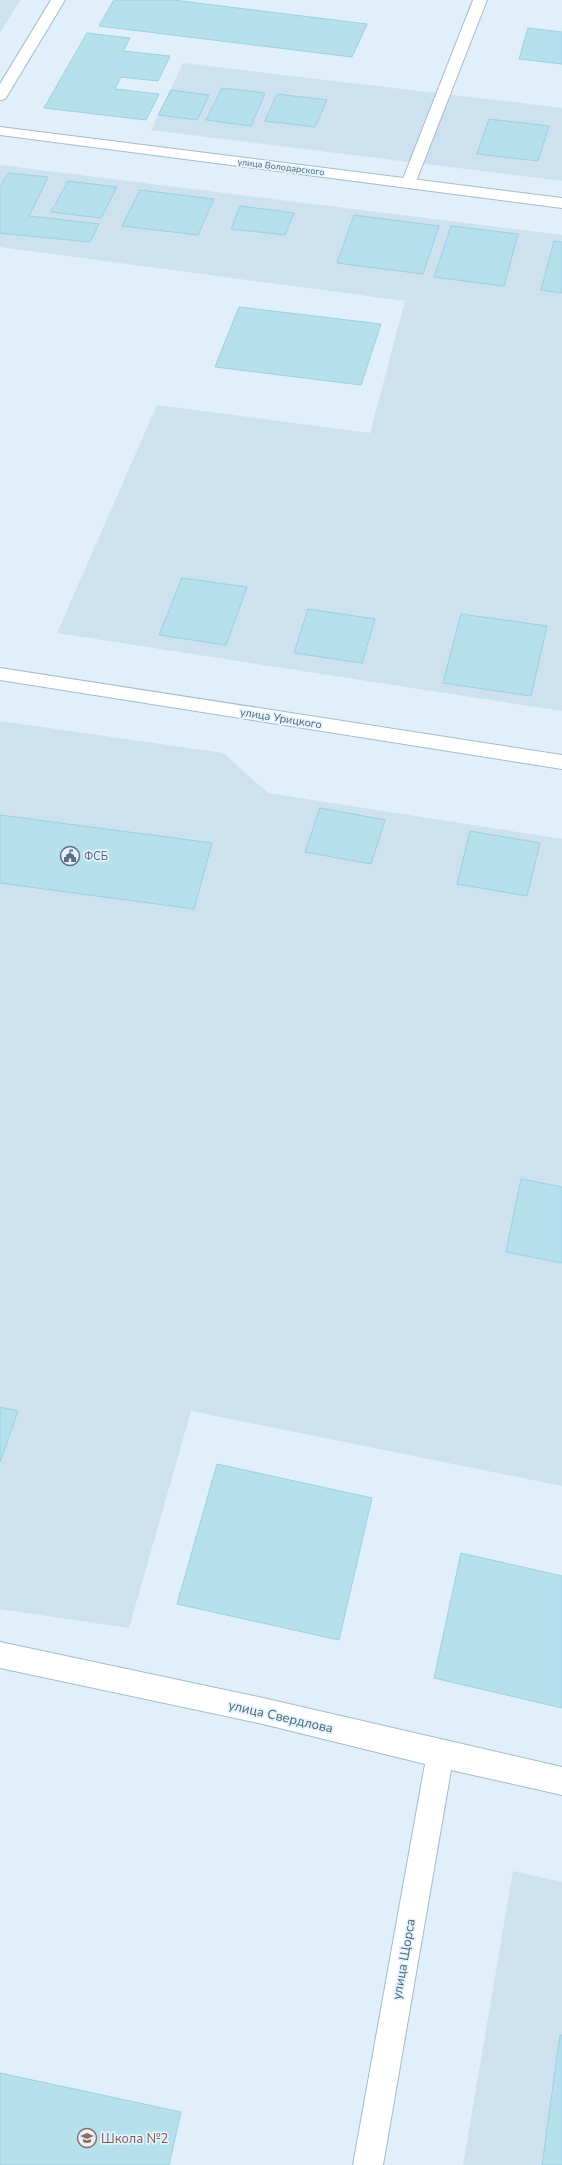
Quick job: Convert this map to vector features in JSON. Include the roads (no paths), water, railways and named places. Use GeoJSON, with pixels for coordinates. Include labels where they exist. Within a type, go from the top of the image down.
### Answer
{"type":"FeatureCollection","features":[{"type":"Feature","properties":{"kind":"street"},"geometry":{"type":"LineString","coordinates":[[0,96],[58,0]]}},
{"type":"Feature","properties":{"kind":"street"},"geometry":{"type":"LineString","coordinates":[[408,184],[480,0]]}},
{"type":"Feature","properties":{"kind":"street","name":"улица Володарского"},"geometry":{"type":"LineString","coordinates":[[0,131],[562,203]]}},
{"type":"Feature","properties":{"kind":"street","name":"улица Урицкого"},"geometry":{"type":"LineString","coordinates":[[0,674],[562,762]]}},
{"type":"Feature","properties":{"kind":"street","name":"улица Свердлова"},"geometry":{"type":"LineString","coordinates":[[0,1655],[263,1711],[440,1754],[562,1781]]}},
{"type":"Feature","properties":{"kind":"street","name":"улица Щорса"},"geometry":{"type":"LineString","coordinates":[[368,2165],[440,1754]]}},
{"type":"Feature","properties":{"kind":"place","name":"ФСБ"},"geometry":{"type":"Point","coordinates":[70,856]}},
{"type":"Feature","properties":{"kind":"place","name":"Школа №2"},"geometry":{"type":"Point","coordinates":[87,2138]}}]}
